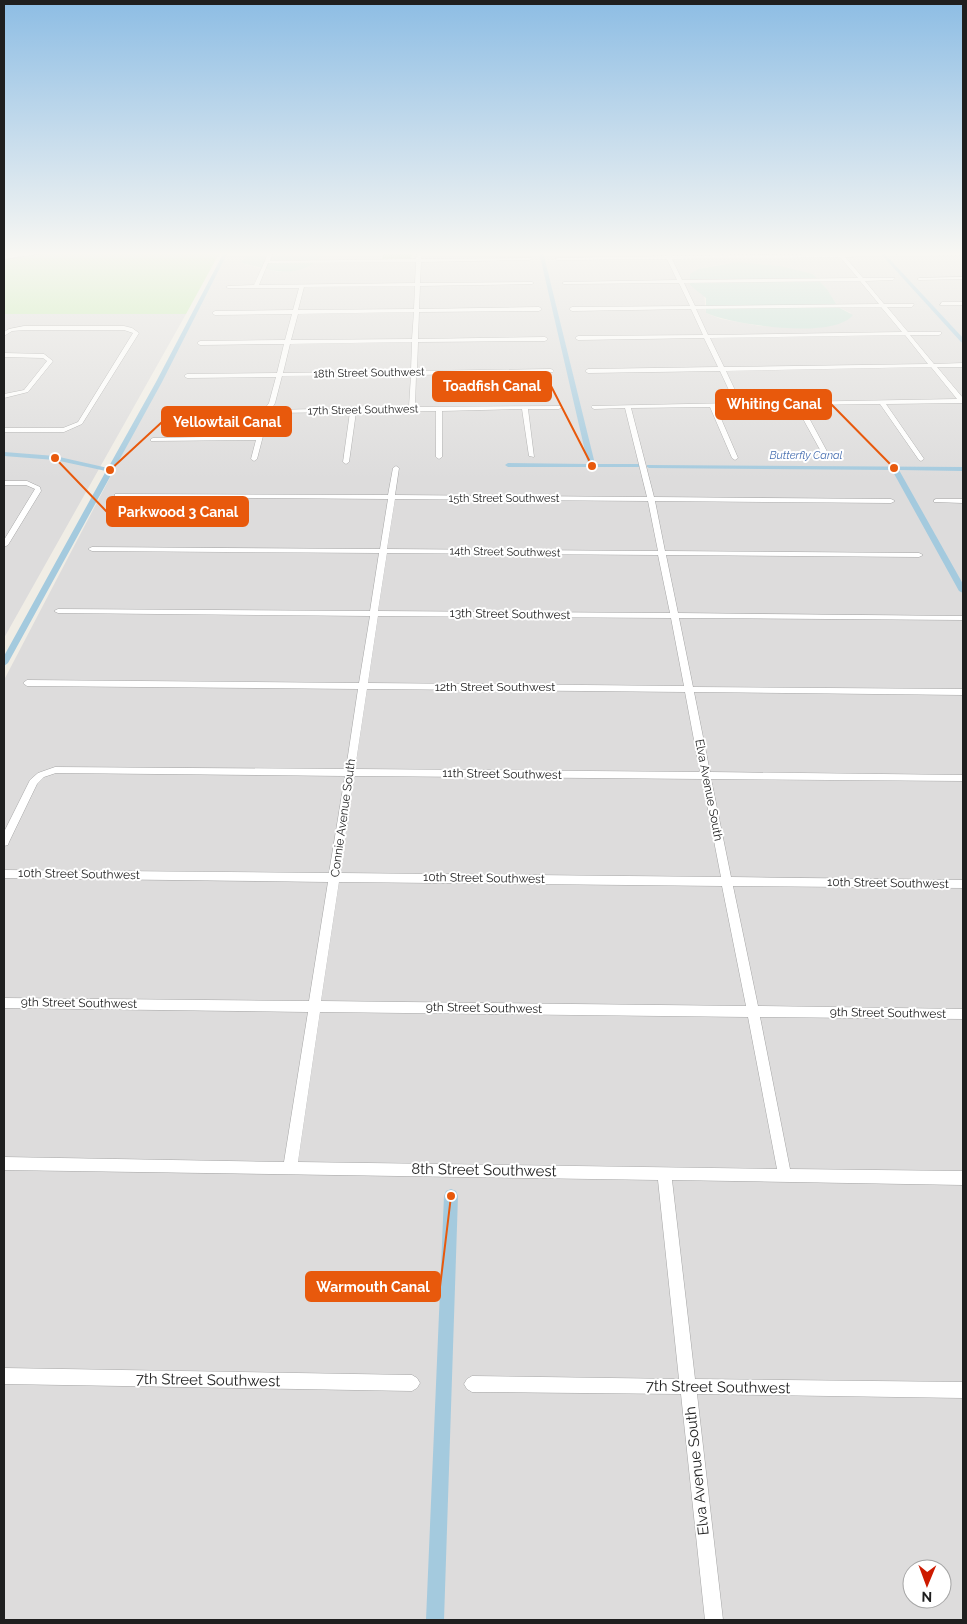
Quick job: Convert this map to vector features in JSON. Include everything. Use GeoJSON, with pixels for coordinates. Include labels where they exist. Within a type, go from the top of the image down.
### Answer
{"type":"FeatureCollection","features":[{"type":"Feature","properties":{"kind":"street"},"geometry":{"type":"LineString","coordinates":[[4,334],[11,330],[124,328],[135,331],[120,360],[76,426],[64,430],[4,430]]}},
{"type":"Feature","properties":{"kind":"street"},"geometry":{"type":"LineString","coordinates":[[254,459],[266,412],[272,403],[292,328]]}},
{"type":"Feature","properties":{"kind":"street"},"geometry":{"type":"LineString","coordinates":[[412,410],[415,328]]}},
{"type":"Feature","properties":{"kind":"street"},"geometry":{"type":"LineString","coordinates":[[703,328],[739,405]]}},
{"type":"Feature","properties":{"kind":"street"},"geometry":{"type":"LineString","coordinates":[[901,328],[963,401]]}},
{"type":"Feature","properties":{"kind":"street"},"geometry":{"type":"LineString","coordinates":[[578,338],[939,334]]}},
{"type":"Feature","properties":{"kind":"street"},"geometry":{"type":"LineString","coordinates":[[200,343],[544,339]]}},
{"type":"Feature","properties":{"kind":"street"},"geometry":{"type":"LineString","coordinates":[[4,355],[48,357],[50,360],[30,388],[21,394],[4,396]]}},
{"type":"Feature","properties":{"kind":"street"},"geometry":{"type":"LineString","coordinates":[[588,370],[963,365]]}},
{"type":"Feature","properties":{"kind":"street","name":"18th Street Southwest"},"geometry":{"type":"LineString","coordinates":[[187,376],[551,371]]}},
{"type":"Feature","properties":{"kind":"street"},"geometry":{"type":"LineString","coordinates":[[594,407],[963,401]]}},
{"type":"Feature","properties":{"kind":"street"},"geometry":{"type":"LineString","coordinates":[[882,403],[921,459]]}},
{"type":"Feature","properties":{"kind":"street"},"geometry":{"type":"LineString","coordinates":[[798,404],[827,457]]}},
{"type":"Feature","properties":{"kind":"street"},"geometry":{"type":"LineString","coordinates":[[712,405],[735,458]]}},
{"type":"Feature","properties":{"kind":"street","name":"Elva Avenue South"},"geometry":{"type":"LineString","coordinates":[[627,406],[651,499],[785,1175]]}},
{"type":"Feature","properties":{"kind":"street","name":"17th Street Southwest"},"geometry":{"type":"LineString","coordinates":[[167,413],[559,407]]}},
{"type":"Feature","properties":{"kind":"street"},"geometry":{"type":"LineString","coordinates":[[526,408],[532,456]]}},
{"type":"Feature","properties":{"kind":"street"},"geometry":{"type":"LineString","coordinates":[[439,409],[440,457]]}},
{"type":"Feature","properties":{"kind":"street"},"geometry":{"type":"LineString","coordinates":[[346,462],[353,410]]}},
{"type":"Feature","properties":{"kind":"street"},"geometry":{"type":"LineString","coordinates":[[153,440],[259,438]]}},
{"type":"Feature","properties":{"kind":"street","name":"Connie Avenue South"},"geometry":{"type":"LineString","coordinates":[[290,1168],[396,468]]}},
{"type":"Feature","properties":{"kind":"street"},"geometry":{"type":"LineString","coordinates":[[4,483],[28,483],[38,488],[38,491],[4,545]]}},
{"type":"Feature","properties":{"kind":"street","name":"15th Street Southwest"},"geometry":{"type":"LineString","coordinates":[[117,495],[891,501]]}},
{"type":"Feature","properties":{"kind":"street"},"geometry":{"type":"LineString","coordinates":[[936,501],[963,501]]}},
{"type":"Feature","properties":{"kind":"street","name":"14th Street Southwest"},"geometry":{"type":"LineString","coordinates":[[92,548],[918,555]]}},
{"type":"Feature","properties":{"kind":"street","name":"13th Street Southwest"},"geometry":{"type":"LineString","coordinates":[[58,611],[963,618]]}},
{"type":"Feature","properties":{"kind":"street","name":"12th Street Southwest"},"geometry":{"type":"LineString","coordinates":[[27,683],[963,692]]}},
{"type":"Feature","properties":{"kind":"street","name":"11th Street Southwest"},"geometry":{"type":"LineString","coordinates":[[4,842],[33,782],[41,775],[55,770],[963,778]]}},
{"type":"Feature","properties":{"kind":"street","name":"10th Street Southwest"},"geometry":{"type":"LineString","coordinates":[[4,874],[963,884]]}},
{"type":"Feature","properties":{"kind":"street","name":"9th Street Southwest"},"geometry":{"type":"LineString","coordinates":[[4,1002],[963,1014]]}},
{"type":"Feature","properties":{"kind":"street","name":"8th Street Southwest"},"geometry":{"type":"LineString","coordinates":[[4,1164],[963,1178]]}},
{"type":"Feature","properties":{"kind":"street","name":"Elva Avenue South"},"geometry":{"type":"LineString","coordinates":[[664,1173],[714,1620]]}},
{"type":"Feature","properties":{"kind":"street","name":"7th Street Southwest"},"geometry":{"type":"LineString","coordinates":[[4,1376],[412,1383]]}},
{"type":"Feature","properties":{"kind":"street","name":"7th Street Southwest"},"geometry":{"type":"LineString","coordinates":[[472,1384],[963,1390]]}},
{"type":"Feature","properties":{"kind":"shaded area"},"geometry":{"type":"Polygon","coordinates":[[[4,328],[178,328],[4,638],[4,328]]]}},
{"type":"Feature","properties":{"kind":"shaded area"},"geometry":{"type":"Polygon","coordinates":[[[188,328],[963,328],[963,1620],[4,1620],[4,680],[188,328]]]}},
{"type":"Feature","properties":{"kind":"shaded area"},"geometry":{"type":"Polygon","coordinates":[[[780,328],[818,328],[805,329],[780,328]]]}},
{"type":"Feature","properties":{"kind":"waterway"},"geometry":{"type":"LineString","coordinates":[[4,663],[187,328]]}},
{"type":"Feature","properties":{"kind":"waterway"},"geometry":{"type":"LineString","coordinates":[[559,328],[592,466]]}},
{"type":"Feature","properties":{"kind":"waterway"},"geometry":{"type":"LineString","coordinates":[[951,328],[963,341]]}},
{"type":"Feature","properties":{"kind":"waterway"},"geometry":{"type":"LineString","coordinates":[[4,454],[55,458],[110,470]]}},
{"type":"Feature","properties":{"kind":"waterway","name":"Butterfly Canal"},"geometry":{"type":"LineString","coordinates":[[508,465],[592,466]]}},
{"type":"Feature","properties":{"kind":"waterway","name":"Butterfly Canal"},"geometry":{"type":"LineString","coordinates":[[592,466],[638,466]]}},
{"type":"Feature","properties":{"kind":"waterway","name":"Butterfly Canal"},"geometry":{"type":"LineString","coordinates":[[649,466],[894,468]]}},
{"type":"Feature","properties":{"kind":"waterway","name":"Butterfly Canal"},"geometry":{"type":"LineString","coordinates":[[894,468],[963,469]]}},
{"type":"Feature","properties":{"kind":"waterway"},"geometry":{"type":"LineString","coordinates":[[894,468],[963,591]]}},
{"type":"Feature","properties":{"kind":"waterway"},"geometry":{"type":"LineString","coordinates":[[435,1620],[451,1196]]}},
{"type":"Feature","properties":{"kind":"place","name":"Parkwood 3 Canal"},"geometry":{"type":"Point","coordinates":[55,458]}},
{"type":"Feature","properties":{"kind":"place","name":"Toadfish Canal"},"geometry":{"type":"Point","coordinates":[592,466]}},
{"type":"Feature","properties":{"kind":"place","name":"Whiting Canal"},"geometry":{"type":"Point","coordinates":[894,468]}},
{"type":"Feature","properties":{"kind":"place","name":"Yellowtail Canal"},"geometry":{"type":"Point","coordinates":[110,470]}},
{"type":"Feature","properties":{"kind":"place","name":"Warmouth Canal"},"geometry":{"type":"Point","coordinates":[451,1196]}}]}
